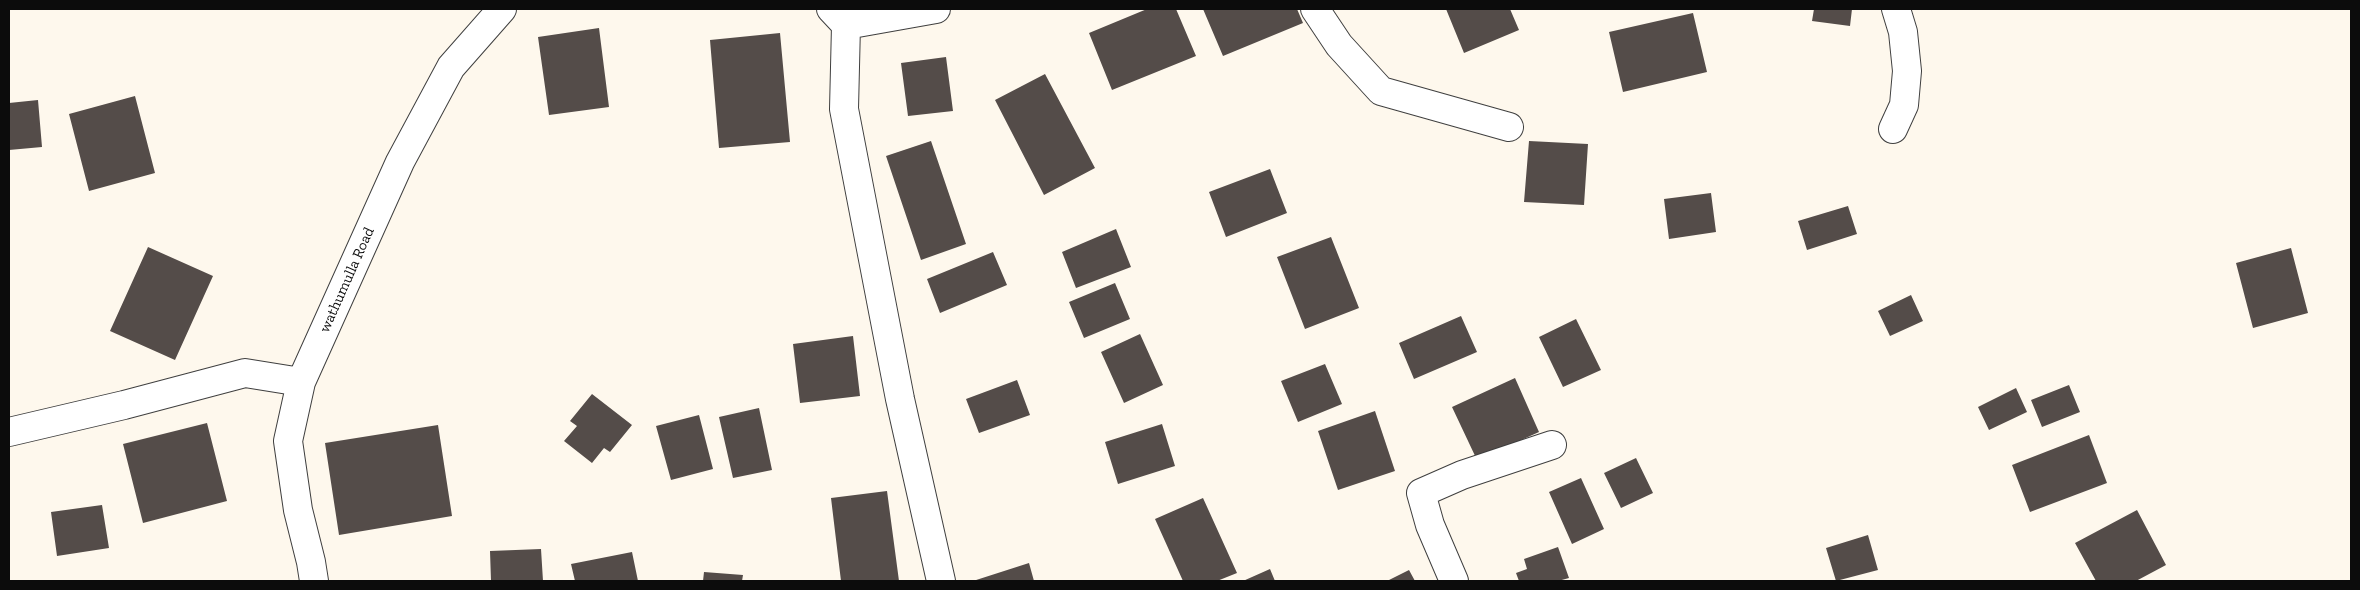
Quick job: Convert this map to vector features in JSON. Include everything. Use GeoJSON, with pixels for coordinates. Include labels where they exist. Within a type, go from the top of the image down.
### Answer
{"type":"FeatureCollection","features":[{"type":"Feature","properties":{"kind":"street","name":"wathumulla Road"},"geometry":{"type":"LineString","coordinates":[[314,581],[298,510],[288,441],[301,382],[400,162],[451,67],[502,9]]}},
{"type":"Feature","properties":{"kind":"street"},"geometry":{"type":"LineString","coordinates":[[936,9],[839,17],[844,109],[900,399],[941,581]]}},
{"type":"Feature","properties":{"kind":"street"},"geometry":{"type":"LineString","coordinates":[[1315,9],[1339,45],[1381,90],[1508,127]]}},
{"type":"Feature","properties":{"kind":"street"},"geometry":{"type":"LineString","coordinates":[[1893,129],[1904,105],[1907,71],[1903,32],[1896,9]]}},
{"type":"Feature","properties":{"kind":"street"},"geometry":{"type":"LineString","coordinates":[[9,432],[124,405],[245,373],[301,382]]}},
{"type":"Feature","properties":{"kind":"street"},"geometry":{"type":"LineString","coordinates":[[1454,581],[1430,524],[1421,492],[1462,475],[1552,445]]}},
{"type":"Feature","properties":{"kind":"building"},"geometry":{"type":"Polygon","coordinates":[[[1147,9],[1176,9],[1196,56],[1112,90],[1089,33],[1147,9]]]}},
{"type":"Feature","properties":{"kind":"building"},"geometry":{"type":"Polygon","coordinates":[[[1203,9],[1297,9],[1303,23],[1223,56],[1203,9]]]}},
{"type":"Feature","properties":{"kind":"building"},"geometry":{"type":"Polygon","coordinates":[[[1446,9],[1510,9],[1519,30],[1464,53],[1446,9]]]}},
{"type":"Feature","properties":{"kind":"building"},"geometry":{"type":"Polygon","coordinates":[[[1814,9],[1852,9],[1850,26],[1812,21],[1814,9]]]}},
{"type":"Feature","properties":{"kind":"building"},"geometry":{"type":"Polygon","coordinates":[[[1693,13],[1707,72],[1623,92],[1609,32],[1693,13]]]}},
{"type":"Feature","properties":{"kind":"building"},"geometry":{"type":"Polygon","coordinates":[[[599,28],[609,107],[549,115],[538,37],[599,28]]]}},
{"type":"Feature","properties":{"kind":"building"},"geometry":{"type":"Polygon","coordinates":[[[780,33],[790,142],[719,148],[710,40],[780,33]]]}},
{"type":"Feature","properties":{"kind":"building"},"geometry":{"type":"Polygon","coordinates":[[[946,57],[953,111],[908,116],[901,63],[946,57]]]}},
{"type":"Feature","properties":{"kind":"building"},"geometry":{"type":"Polygon","coordinates":[[[1045,74],[1095,168],[1044,195],[995,100],[1045,74]]]}},
{"type":"Feature","properties":{"kind":"building"},"geometry":{"type":"Polygon","coordinates":[[[135,96],[155,173],[89,191],[69,114],[135,96]]]}},
{"type":"Feature","properties":{"kind":"building"},"geometry":{"type":"Polygon","coordinates":[[[38,100],[42,147],[9,150],[9,103],[38,100]]]}},
{"type":"Feature","properties":{"kind":"building"},"geometry":{"type":"Polygon","coordinates":[[[931,141],[966,244],[921,260],[886,156],[931,141]]]}},
{"type":"Feature","properties":{"kind":"building"},"geometry":{"type":"Polygon","coordinates":[[[1529,141],[1588,144],[1584,205],[1524,202],[1529,141]]]}},
{"type":"Feature","properties":{"kind":"building"},"geometry":{"type":"Polygon","coordinates":[[[1270,169],[1287,213],[1226,237],[1209,192],[1270,169]]]}},
{"type":"Feature","properties":{"kind":"building"},"geometry":{"type":"Polygon","coordinates":[[[1711,193],[1716,232],[1669,239],[1664,199],[1711,193]]]}},
{"type":"Feature","properties":{"kind":"building"},"geometry":{"type":"Polygon","coordinates":[[[1848,206],[1857,234],[1807,250],[1798,221],[1848,206]]]}},
{"type":"Feature","properties":{"kind":"building"},"geometry":{"type":"Polygon","coordinates":[[[1116,229],[1131,267],[1076,288],[1062,252],[1116,229]]]}},
{"type":"Feature","properties":{"kind":"building"},"geometry":{"type":"Polygon","coordinates":[[[1331,237],[1359,308],[1305,329],[1277,257],[1331,237]]]}},
{"type":"Feature","properties":{"kind":"building"},"geometry":{"type":"Polygon","coordinates":[[[148,247],[213,276],[175,360],[110,331],[148,247]]]}},
{"type":"Feature","properties":{"kind":"building"},"geometry":{"type":"Polygon","coordinates":[[[2291,248],[2308,313],[2253,328],[2236,263],[2291,248]]]}},
{"type":"Feature","properties":{"kind":"building"},"geometry":{"type":"Polygon","coordinates":[[[993,252],[1007,285],[940,313],[927,279],[993,252]]]}},
{"type":"Feature","properties":{"kind":"building"},"geometry":{"type":"Polygon","coordinates":[[[1115,283],[1130,319],[1084,338],[1069,302],[1115,283]]]}},
{"type":"Feature","properties":{"kind":"building"},"geometry":{"type":"Polygon","coordinates":[[[1911,295],[1923,321],[1890,336],[1878,311],[1911,295]]]}},
{"type":"Feature","properties":{"kind":"building"},"geometry":{"type":"Polygon","coordinates":[[[1461,316],[1477,352],[1414,379],[1399,343],[1461,316]]]}},
{"type":"Feature","properties":{"kind":"building"},"geometry":{"type":"Polygon","coordinates":[[[1576,319],[1601,370],[1563,387],[1539,337],[1576,319]]]}},
{"type":"Feature","properties":{"kind":"building"},"geometry":{"type":"Polygon","coordinates":[[[1140,334],[1163,385],[1124,403],[1101,352],[1140,334]]]}},
{"type":"Feature","properties":{"kind":"building"},"geometry":{"type":"Polygon","coordinates":[[[853,336],[860,396],[800,403],[793,344],[853,336]]]}},
{"type":"Feature","properties":{"kind":"building"},"geometry":{"type":"Polygon","coordinates":[[[1325,364],[1342,404],[1298,422],[1281,381],[1325,364]]]}},
{"type":"Feature","properties":{"kind":"building"},"geometry":{"type":"Polygon","coordinates":[[[1515,378],[1539,432],[1477,460],[1452,407],[1515,378]]]}},
{"type":"Feature","properties":{"kind":"building"},"geometry":{"type":"Polygon","coordinates":[[[1017,380],[1030,415],[979,433],[966,399],[1017,380]]]}},
{"type":"Feature","properties":{"kind":"building"},"geometry":{"type":"Polygon","coordinates":[[[2069,385],[2080,412],[2042,427],[2031,400],[2069,385]]]}},
{"type":"Feature","properties":{"kind":"building"},"geometry":{"type":"Polygon","coordinates":[[[2016,388],[2027,412],[1989,430],[1978,407],[2016,388]]]}},
{"type":"Feature","properties":{"kind":"building"},"geometry":{"type":"Polygon","coordinates":[[[592,394],[632,425],[610,452],[604,448],[592,463],[564,441],[577,426],[570,421],[592,394]]]}},
{"type":"Feature","properties":{"kind":"building"},"geometry":{"type":"Polygon","coordinates":[[[759,408],[772,470],[733,478],[719,417],[759,408]]]}},
{"type":"Feature","properties":{"kind":"building"},"geometry":{"type":"Polygon","coordinates":[[[1375,411],[1395,471],[1338,490],[1318,431],[1375,411]]]}},
{"type":"Feature","properties":{"kind":"building"},"geometry":{"type":"Polygon","coordinates":[[[699,415],[713,469],[671,480],[656,426],[699,415]]]}},
{"type":"Feature","properties":{"kind":"building"},"geometry":{"type":"Polygon","coordinates":[[[207,423],[227,501],[143,523],[123,444],[207,423]]]}},
{"type":"Feature","properties":{"kind":"building"},"geometry":{"type":"Polygon","coordinates":[[[1162,424],[1175,466],[1118,484],[1105,442],[1162,424]]]}},
{"type":"Feature","properties":{"kind":"building"},"geometry":{"type":"Polygon","coordinates":[[[438,425],[452,516],[339,535],[325,443],[438,425]]]}},
{"type":"Feature","properties":{"kind":"building"},"geometry":{"type":"Polygon","coordinates":[[[2089,435],[2107,483],[2030,512],[2012,465],[2089,435]]]}},
{"type":"Feature","properties":{"kind":"building"},"geometry":{"type":"Polygon","coordinates":[[[1636,458],[1653,493],[1621,508],[1604,473],[1636,458]]]}},
{"type":"Feature","properties":{"kind":"building"},"geometry":{"type":"Polygon","coordinates":[[[1581,478],[1604,529],[1572,544],[1549,492],[1581,478]]]}},
{"type":"Feature","properties":{"kind":"building"},"geometry":{"type":"Polygon","coordinates":[[[887,491],[899,581],[841,581],[831,498],[887,491]]]}},
{"type":"Feature","properties":{"kind":"building"},"geometry":{"type":"Polygon","coordinates":[[[1203,498],[1237,573],[1217,581],[1183,581],[1155,519],[1203,498]]]}},
{"type":"Feature","properties":{"kind":"building"},"geometry":{"type":"Polygon","coordinates":[[[102,505],[109,548],[57,556],[51,512],[102,505]]]}},
{"type":"Feature","properties":{"kind":"building"},"geometry":{"type":"Polygon","coordinates":[[[2137,510],[2166,565],[2136,581],[2096,581],[2075,543],[2137,510]]]}},
{"type":"Feature","properties":{"kind":"building"},"geometry":{"type":"Polygon","coordinates":[[[1868,535],[1878,570],[1836,581],[1826,548],[1868,535]]]}},
{"type":"Feature","properties":{"kind":"building"},"geometry":{"type":"Polygon","coordinates":[[[1558,547],[1569,578],[1558,581],[1519,581],[1516,573],[1527,569],[1524,559],[1558,547]]]}},
{"type":"Feature","properties":{"kind":"building"},"geometry":{"type":"Polygon","coordinates":[[[541,549],[543,581],[491,581],[490,551],[541,549]]]}},
{"type":"Feature","properties":{"kind":"building"},"geometry":{"type":"Polygon","coordinates":[[[632,552],[638,581],[575,581],[571,564],[632,552]]]}},
{"type":"Feature","properties":{"kind":"building"},"geometry":{"type":"Polygon","coordinates":[[[1029,563],[1034,581],[973,581],[1029,563]]]}},
{"type":"Feature","properties":{"kind":"building"},"geometry":{"type":"Polygon","coordinates":[[[1270,569],[1275,581],[1243,581],[1270,569]]]}},
{"type":"Feature","properties":{"kind":"building"},"geometry":{"type":"Polygon","coordinates":[[[1409,570],[1415,581],[1387,581],[1409,570]]]}},
{"type":"Feature","properties":{"kind":"building"},"geometry":{"type":"Polygon","coordinates":[[[704,572],[743,575],[742,581],[703,581],[704,572]]]}}]}
